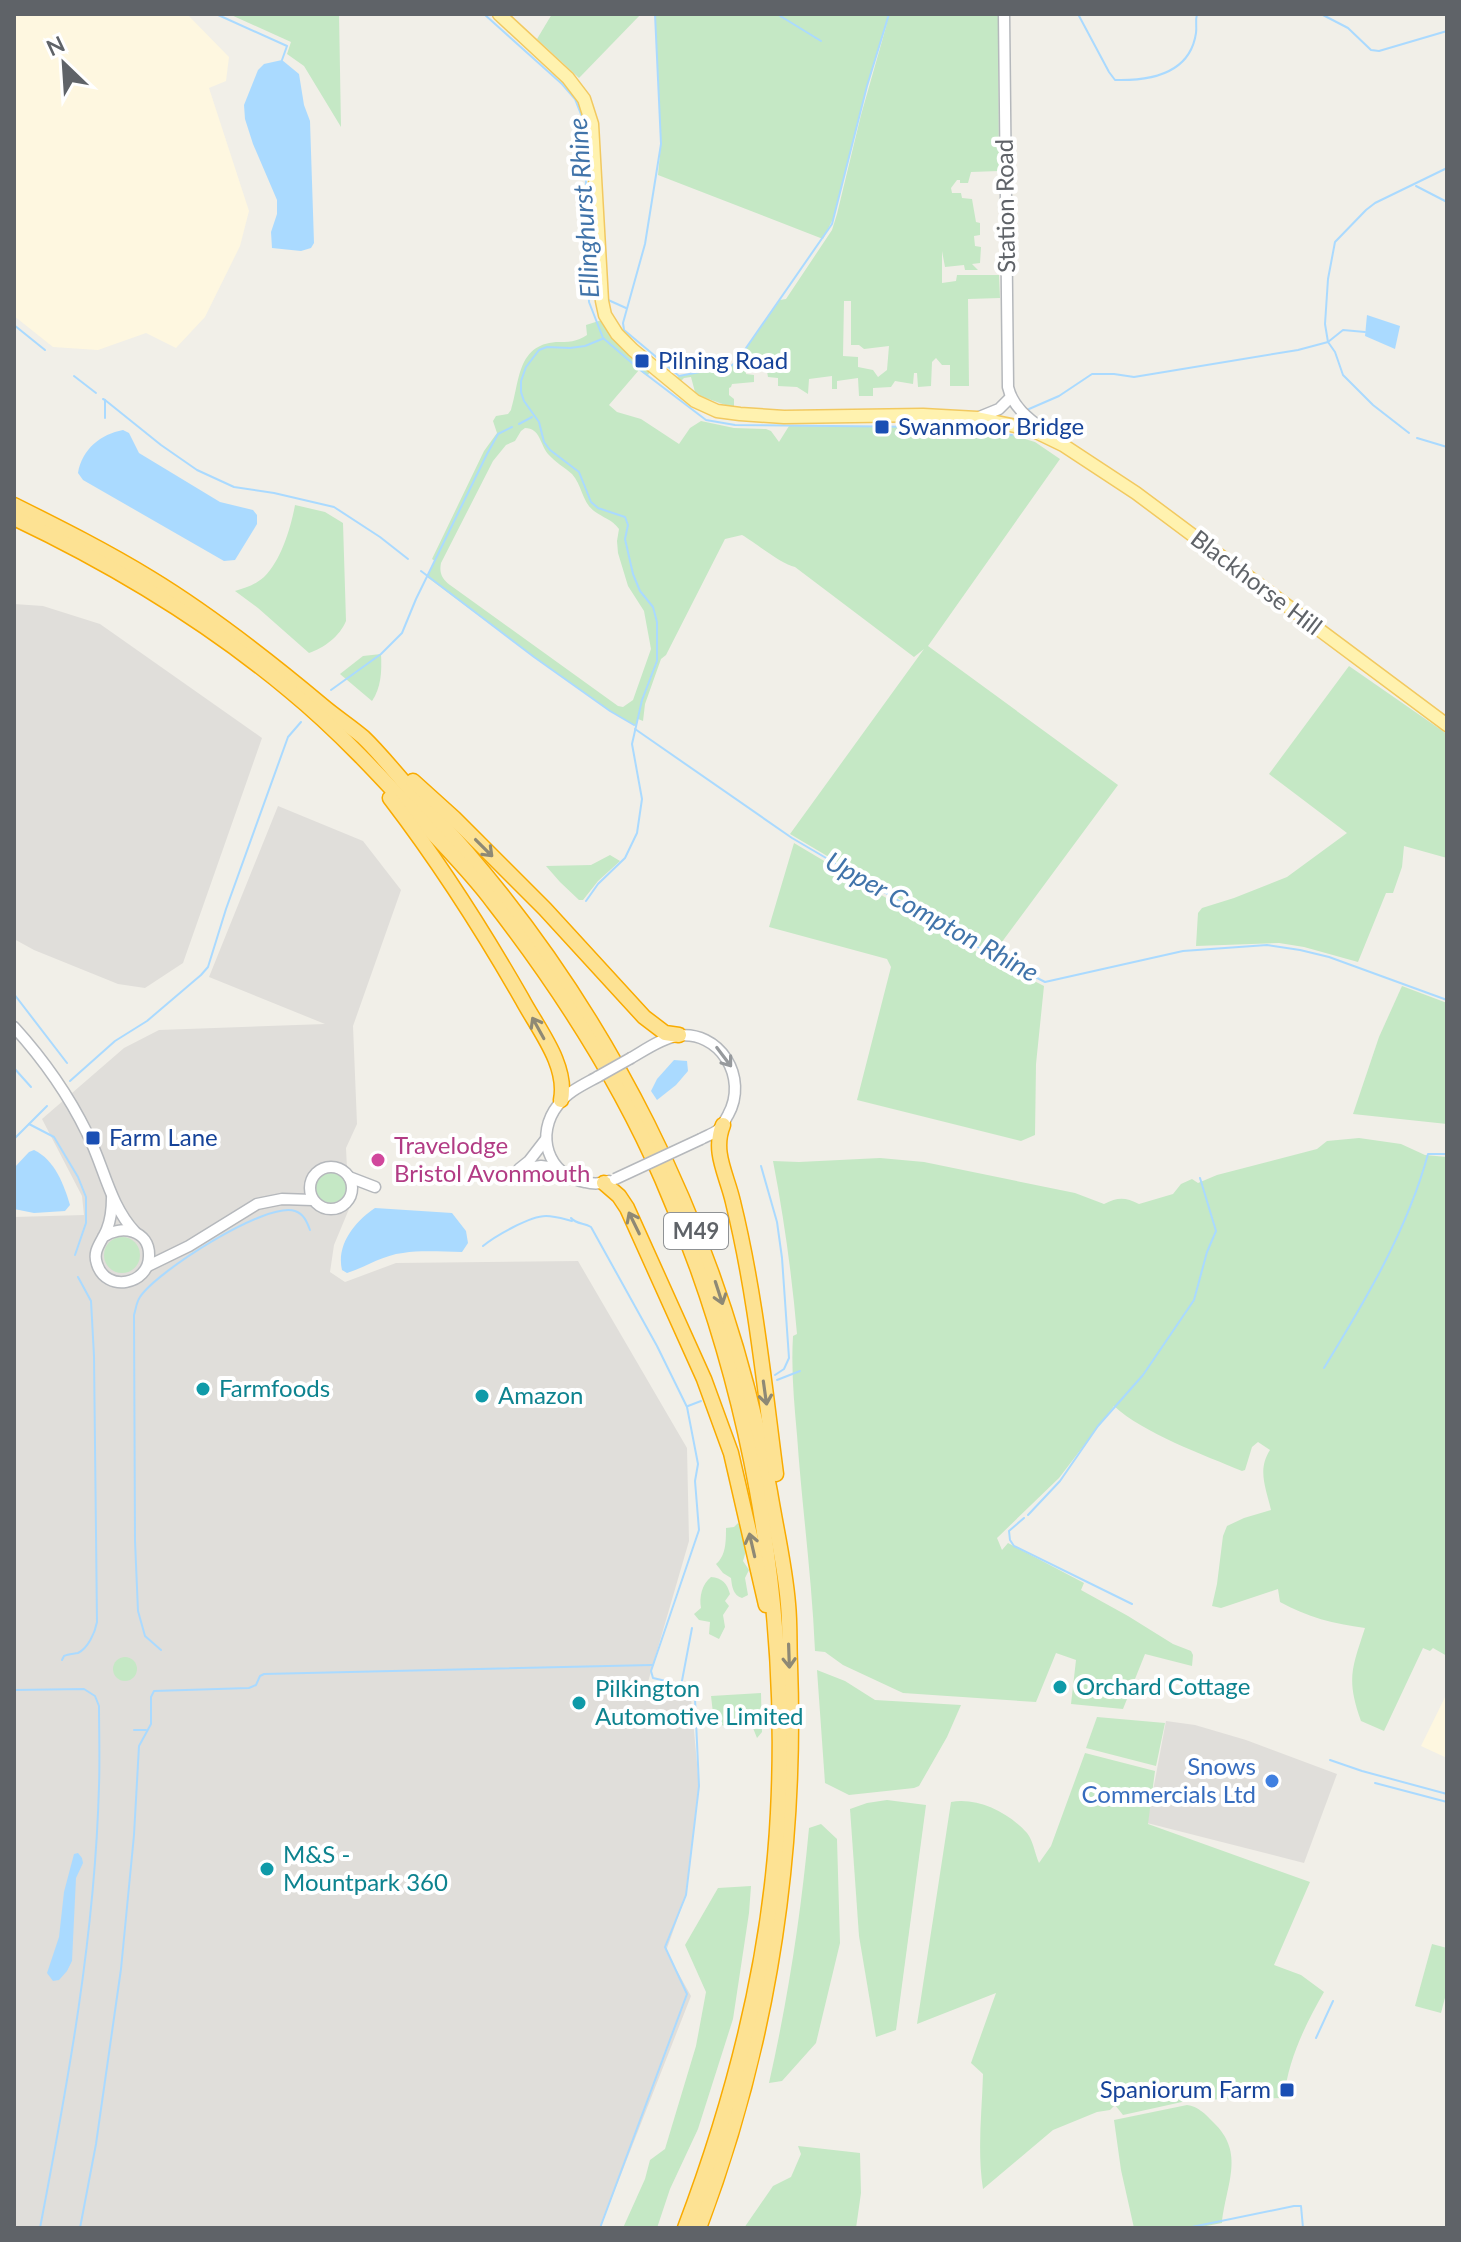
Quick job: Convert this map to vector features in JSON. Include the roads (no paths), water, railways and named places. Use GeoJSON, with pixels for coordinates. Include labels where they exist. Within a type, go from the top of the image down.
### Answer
{"type":"FeatureCollection","features":[{"type":"Feature","properties":{"kind":"highway","name":"M49"},"geometry":{"type":"LineString","coordinates":[[14,505],[152,579],[292,679],[454,818],[545,909],[644,1017],[665,1033],[679,1035]]}},
{"type":"Feature","properties":{"kind":"highway","name":"M49"},"geometry":{"type":"LineString","coordinates":[[14,518],[68,544],[150,592],[285,687],[352,746],[470,874],[527,946],[576,1019],[610,1078],[661,1177],[698,1271],[730,1369],[750,1448],[772,1583],[780,1731],[778,1817],[767,1919],[753,1995],[735,2076],[708,2168],[685,2228]]}},
{"type":"Feature","properties":{"kind":"highway","name":"M49"},"geometry":{"type":"LineString","coordinates":[[329,724],[431,852],[477,921],[553,1056],[562,1079],[561,1100]]}},
{"type":"Feature","properties":{"kind":"highway","name":"M49"},"geometry":{"type":"LineString","coordinates":[[364,738],[460,843],[538,940],[587,1014],[672,1173],[711,1267],[737,1348],[761,1445],[788,1604]]}},
{"type":"Feature","properties":{"kind":"highway","name":"M49"},"geometry":{"type":"LineString","coordinates":[[699,2228],[721,2168],[765,1998],[779,1918],[789,1816],[792,1728],[788,1566],[753,1295],[733,1200],[718,1149],[717,1139],[723,1125]]}},
{"type":"Feature","properties":{"kind":"highway","name":"M49"},"geometry":{"type":"LineString","coordinates":[[609,1181],[627,1208],[716,1409],[731,1453],[776,1649]]}},
{"type":"Feature","properties":{"kind":"main road","name":"Blackhorse Hill"},"geometry":{"type":"LineString","coordinates":[[499,14],[568,78],[584,99],[592,124],[601,296],[605,315],[633,350],[695,401],[717,411],[740,414],[784,417],[923,415],[977,418],[1030,429],[1063,445],[1136,493],[1447,725]]}},
{"type":"Feature","properties":{"kind":"street","name":"Station Road"},"geometry":{"type":"LineString","coordinates":[[1004,14],[1010,398]]}},
{"type":"Feature","properties":{"kind":"street"},"geometry":{"type":"LineString","coordinates":[[977,418],[999,409],[1010,398],[1025,415],[1063,445]]}},
{"type":"Feature","properties":{"kind":"street"},"geometry":{"type":"LineString","coordinates":[[14,1027],[54,1076],[76,1113],[112,1196],[126,1222],[149,1251],[148,1266]]}},
{"type":"Feature","properties":{"kind":"street"},"geometry":{"type":"LineString","coordinates":[[679,1035],[702,1038],[715,1045],[733,1071],[735,1097],[723,1125],[701,1139],[609,1181],[579,1181],[556,1168],[547,1150],[546,1139],[551,1115],[561,1100],[666,1038],[679,1035]]}},
{"type":"Feature","properties":{"kind":"street"},"geometry":{"type":"LineString","coordinates":[[546,1139],[519,1169],[541,1166],[556,1168]]}},
{"type":"Feature","properties":{"kind":"street"},"geometry":{"type":"LineString","coordinates":[[282,1199],[300,1190],[327,1167],[341,1169],[349,1177],[375,1187],[351,1195]]}},
{"type":"Feature","properties":{"kind":"street"},"geometry":{"type":"LineString","coordinates":[[112,1196],[111,1214],[95,1257],[99,1270],[108,1279],[123,1283],[131,1282],[148,1266],[189,1246],[257,1204],[282,1199],[313,1200],[322,1207],[334,1209],[345,1204],[352,1189],[349,1177]]}},
{"type":"Feature","properties":{"kind":"street"},"geometry":{"type":"LineString","coordinates":[[311,1181],[313,1200]]}},
{"type":"Feature","properties":{"kind":"street"},"geometry":{"type":"LineString","coordinates":[[103,1237],[118,1229],[139,1235],[160,1247],[177,1250]]}},
{"type":"Feature","properties":{"kind":"water"},"geometry":{"type":"Polygon","coordinates":[[[282,60],[299,74],[310,121],[314,243],[311,248],[301,251],[272,248],[271,232],[277,214],[277,200],[245,119],[244,105],[258,70],[264,64],[282,60]]]}},
{"type":"Feature","properties":{"kind":"water"},"geometry":{"type":"Polygon","coordinates":[[[1367,315],[1400,326],[1395,349],[1365,336],[1367,315]]]}},
{"type":"Feature","properties":{"kind":"water"},"geometry":{"type":"Polygon","coordinates":[[[123,430],[129,433],[139,453],[220,502],[253,510],[257,515],[257,524],[235,560],[224,561],[83,480],[78,473],[88,450],[107,435],[123,430]]]}},
{"type":"Feature","properties":{"kind":"water"},"geometry":{"type":"Polygon","coordinates":[[[674,1060],[687,1061],[688,1071],[657,1100],[651,1091],[674,1060]]]}},
{"type":"Feature","properties":{"kind":"water"},"geometry":{"type":"Polygon","coordinates":[[[34,1150],[48,1160],[58,1174],[70,1205],[65,1211],[34,1213],[14,1209],[14,1168],[34,1150]]]}},
{"type":"Feature","properties":{"kind":"water"},"geometry":{"type":"Polygon","coordinates":[[[375,1208],[452,1213],[466,1231],[468,1243],[462,1252],[396,1254],[347,1273],[342,1270],[341,1261],[345,1243],[354,1227],[375,1208]]]}},
{"type":"Feature","properties":{"kind":"water"},"geometry":{"type":"Polygon","coordinates":[[[78,1853],[83,1863],[76,1878],[72,1961],[59,1980],[53,1981],[47,1973],[59,1937],[64,1892],[74,1854],[78,1853]]]}},
{"type":"Feature","properties":{"kind":"waterway"},"geometry":{"type":"LineString","coordinates":[[216,14],[287,46],[282,60]]}},
{"type":"Feature","properties":{"kind":"waterway","name":"Ellinghurst Rhine"},"geometry":{"type":"LineString","coordinates":[[484,14],[575,99],[582,117],[585,145],[589,302],[603,338],[639,369],[706,420],[735,425],[927,427],[1012,435]]}},
{"type":"Feature","properties":{"kind":"waterway"},"geometry":{"type":"LineString","coordinates":[[655,14],[661,144],[645,244],[623,323],[624,330],[679,376],[731,366],[737,361],[832,224],[889,14]]}},
{"type":"Feature","properties":{"kind":"waterway"},"geometry":{"type":"LineString","coordinates":[[777,14],[821,41]]}},
{"type":"Feature","properties":{"kind":"waterway"},"geometry":{"type":"LineString","coordinates":[[1078,14],[1115,80],[1142,79],[1177,66],[1192,47],[1197,14]]}},
{"type":"Feature","properties":{"kind":"waterway"},"geometry":{"type":"LineString","coordinates":[[1321,14],[1348,28],[1371,50],[1379,51],[1447,31]]}},
{"type":"Feature","properties":{"kind":"waterway"},"geometry":{"type":"LineString","coordinates":[[1409,433],[1373,405],[1343,375],[1328,342],[1325,324],[1328,279],[1335,242],[1366,210],[1447,168]]}},
{"type":"Feature","properties":{"kind":"waterway"},"geometry":{"type":"LineString","coordinates":[[1416,186],[1447,202]]}},
{"type":"Feature","properties":{"kind":"waterway"},"geometry":{"type":"LineString","coordinates":[[606,299],[626,308]]}},
{"type":"Feature","properties":{"kind":"waterway"},"geometry":{"type":"LineString","coordinates":[[14,325],[45,350]]}},
{"type":"Feature","properties":{"kind":"waterway"},"geometry":{"type":"LineString","coordinates":[[1029,409],[1059,396],[1092,374],[1134,377],[1298,350],[1328,342],[1343,330],[1365,332]]}},
{"type":"Feature","properties":{"kind":"waterway"},"geometry":{"type":"LineString","coordinates":[[586,901],[598,884],[625,858],[637,833],[642,799],[632,744],[642,700],[657,661],[657,622],[653,607],[640,591],[633,574],[625,539],[628,525],[625,517],[598,508],[591,502],[579,472],[550,450],[544,442],[539,422],[524,401],[521,381],[526,367],[539,350],[585,346],[602,339]]}},
{"type":"Feature","properties":{"kind":"waterway"},"geometry":{"type":"LineString","coordinates":[[74,376],[96,393]]}},
{"type":"Feature","properties":{"kind":"waterway"},"geometry":{"type":"LineString","coordinates":[[103,399],[105,418]]}},
{"type":"Feature","properties":{"kind":"waterway"},"geometry":{"type":"LineString","coordinates":[[105,400],[197,470],[234,487],[334,507],[408,559]]}},
{"type":"Feature","properties":{"kind":"waterway"},"geometry":{"type":"LineString","coordinates":[[519,424],[532,417]]}},
{"type":"Feature","properties":{"kind":"waterway"},"geometry":{"type":"LineString","coordinates":[[331,690],[381,654],[402,633],[487,454],[498,434],[512,427]]}},
{"type":"Feature","properties":{"kind":"waterway"},"geometry":{"type":"LineString","coordinates":[[1417,438],[1447,447]]}},
{"type":"Feature","properties":{"kind":"waterway"},"geometry":{"type":"LineString","coordinates":[[421,571],[534,657],[634,725]]}},
{"type":"Feature","properties":{"kind":"waterway"},"geometry":{"type":"LineString","coordinates":[[70,1081],[115,1041],[147,1021],[208,967],[288,737],[301,722]]}},
{"type":"Feature","properties":{"kind":"waterway","name":"Upper Compton Rhine"},"geometry":{"type":"LineString","coordinates":[[635,729],[792,838],[981,949],[1045,982],[1183,951],[1267,945],[1329,957],[1447,1000]]}},
{"type":"Feature","properties":{"kind":"waterway"},"geometry":{"type":"LineString","coordinates":[[14,994],[67,1063]]}},
{"type":"Feature","properties":{"kind":"waterway"},"geometry":{"type":"LineString","coordinates":[[14,1068],[31,1087]]}},
{"type":"Feature","properties":{"kind":"waterway"},"geometry":{"type":"LineString","coordinates":[[14,1139],[47,1106]]}},
{"type":"Feature","properties":{"kind":"waterway"},"geometry":{"type":"LineString","coordinates":[[29,1124],[54,1137],[86,1197],[86,1223],[75,1255]]}},
{"type":"Feature","properties":{"kind":"waterway"},"geometry":{"type":"LineString","coordinates":[[1324,1368],[1397,1238],[1428,1154],[1447,1154]]}},
{"type":"Feature","properties":{"kind":"waterway"},"geometry":{"type":"LineString","coordinates":[[761,1166],[777,1222],[789,1358],[784,1369],[775,1375]]}},
{"type":"Feature","properties":{"kind":"waterway"},"geometry":{"type":"LineString","coordinates":[[1028,1515],[1060,1481],[1098,1426],[1143,1375],[1194,1300],[1216,1231],[1200,1178]]}},
{"type":"Feature","properties":{"kind":"waterway"},"geometry":{"type":"LineString","coordinates":[[161,1650],[145,1636],[138,1611],[134,1315],[138,1302],[150,1286],[188,1256],[237,1227],[281,1211],[295,1211],[303,1216],[310,1230]]}},
{"type":"Feature","properties":{"kind":"waterway"},"geometry":{"type":"LineString","coordinates":[[483,1246],[531,1219],[553,1216],[572,1221]]}},
{"type":"Feature","properties":{"kind":"waterway"},"geometry":{"type":"LineString","coordinates":[[571,1218],[591,1227],[657,1346],[687,1407],[698,1464],[695,1481],[699,1530],[651,1671],[653,1678],[694,1694],[695,1699],[699,1786],[686,1895],[665,1947],[687,1994],[600,2228]]}},
{"type":"Feature","properties":{"kind":"waterway"},"geometry":{"type":"LineString","coordinates":[[62,1660],[64,1656],[85,1648],[97,1622],[91,1301],[78,1277]]}},
{"type":"Feature","properties":{"kind":"waterway"},"geometry":{"type":"LineString","coordinates":[[777,1380],[800,1371]]}},
{"type":"Feature","properties":{"kind":"waterway"},"geometry":{"type":"LineString","coordinates":[[688,1406],[701,1401]]}},
{"type":"Feature","properties":{"kind":"waterway"},"geometry":{"type":"LineString","coordinates":[[1024,1518],[1009,1531],[1014,1546],[1132,1604]]}},
{"type":"Feature","properties":{"kind":"waterway"},"geometry":{"type":"LineString","coordinates":[[681,1686],[692,1628]]}},
{"type":"Feature","properties":{"kind":"waterway"},"geometry":{"type":"LineString","coordinates":[[80,2228],[96,2144],[121,1969],[139,1746],[151,1724],[151,1697],[154,1691],[249,1688],[256,1685],[264,1674],[652,1665]]}},
{"type":"Feature","properties":{"kind":"waterway"},"geometry":{"type":"LineString","coordinates":[[14,1690],[84,1689],[95,1696],[99,1706],[96,1842],[86,1953],[40,2228]]}},
{"type":"Feature","properties":{"kind":"waterway"},"geometry":{"type":"LineString","coordinates":[[134,1730],[146,1730]]}},
{"type":"Feature","properties":{"kind":"waterway"},"geometry":{"type":"LineString","coordinates":[[1330,1760],[1447,1794]]}},
{"type":"Feature","properties":{"kind":"waterway"},"geometry":{"type":"LineString","coordinates":[[1375,1783],[1447,1802]]}},
{"type":"Feature","properties":{"kind":"waterway"},"geometry":{"type":"LineString","coordinates":[[1316,2038],[1333,2001]]}},
{"type":"Feature","properties":{"kind":"waterway"},"geometry":{"type":"LineString","coordinates":[[1187,2228],[1294,2206],[1301,2206],[1303,2228]]}},
{"type":"Feature","properties":{"kind":"place","name":"Pilning Road"},"geometry":{"type":"Point","coordinates":[642,361]}},
{"type":"Feature","properties":{"kind":"place","name":"Swanmoor Bridge"},"geometry":{"type":"Point","coordinates":[882,427]}},
{"type":"Feature","properties":{"kind":"place","name":"Farm Lane"},"geometry":{"type":"Point","coordinates":[93,1138]}},
{"type":"Feature","properties":{"kind":"place","name":"Travelodge Bristol Avonmouth"},"geometry":{"type":"Point","coordinates":[378,1160]}},
{"type":"Feature","properties":{"kind":"place","name":"Farmfoods"},"geometry":{"type":"Point","coordinates":[203,1389]}},
{"type":"Feature","properties":{"kind":"place","name":"Amazon"},"geometry":{"type":"Point","coordinates":[482,1396]}},
{"type":"Feature","properties":{"kind":"place","name":"Orchard Cottage"},"geometry":{"type":"Point","coordinates":[1060,1687]}},
{"type":"Feature","properties":{"kind":"place","name":"Pilkington Automotive Limited"},"geometry":{"type":"Point","coordinates":[579,1703]}},
{"type":"Feature","properties":{"kind":"place","name":"Snows Commercials Ltd"},"geometry":{"type":"Point","coordinates":[1272,1781]}},
{"type":"Feature","properties":{"kind":"place","name":"M&S - Mountpark 360"},"geometry":{"type":"Point","coordinates":[267,1869]}},
{"type":"Feature","properties":{"kind":"place","name":"Spaniorum Farm"},"geometry":{"type":"Point","coordinates":[1287,2090]}}]}
